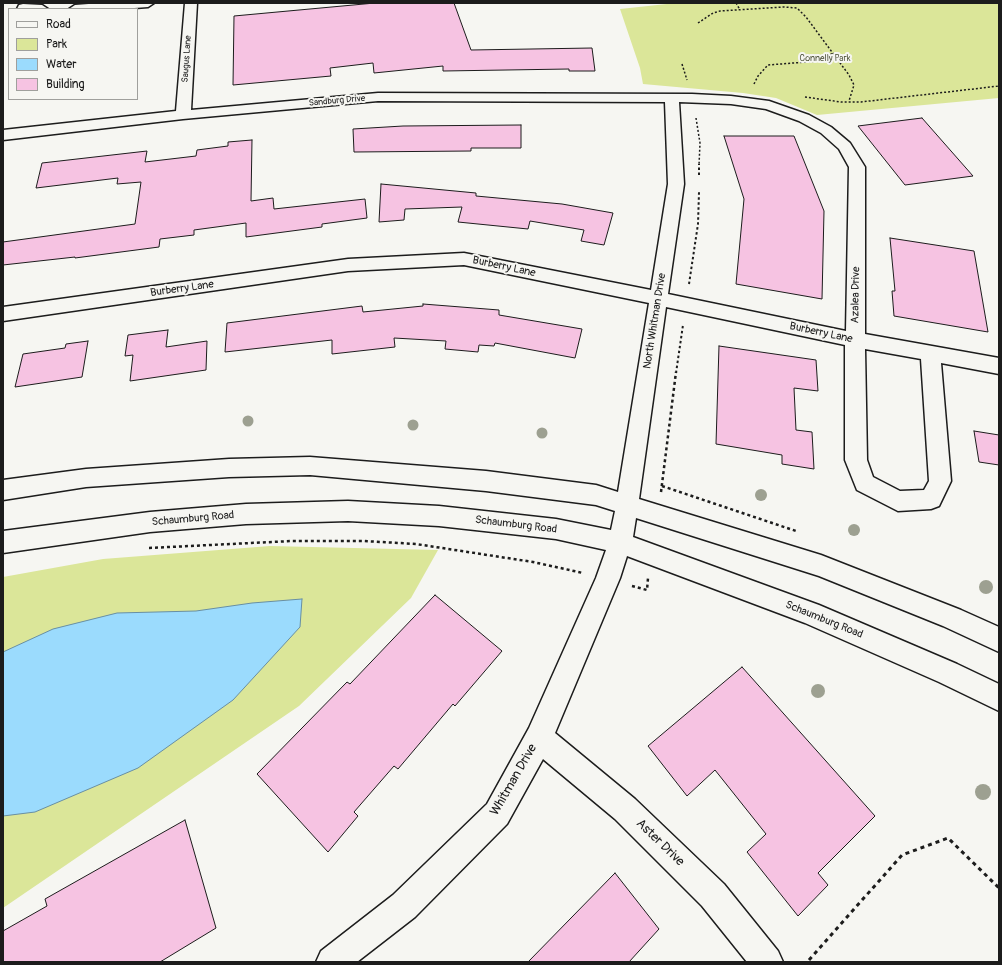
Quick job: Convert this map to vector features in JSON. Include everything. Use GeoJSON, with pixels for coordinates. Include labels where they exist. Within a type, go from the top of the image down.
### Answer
{"type":"FeatureCollection","features":[{"type":"Feature","properties":{"kind":"street"},"geometry":{"type":"LineString","coordinates":[[87,8],[148,3]]}},
{"type":"Feature","properties":{"kind":"street","name":"Saugus Lane"},"geometry":{"type":"LineString","coordinates":[[183,115],[191,3]]}},
{"type":"Feature","properties":{"kind":"street","name":"Sandburg Drive"},"geometry":{"type":"LineString","coordinates":[[3,135],[183,115],[378,97],[672,98]]}},
{"type":"Feature","properties":{"kind":"street","name":"North Whitman Drive"},"geometry":{"type":"LineString","coordinates":[[620,543],[676,184],[672,98]]}},
{"type":"Feature","properties":{"kind":"street","name":"Azalea Drive"},"geometry":{"type":"LineString","coordinates":[[672,98],[731,100],[769,105],[804,118],[826,130],[844,146],[857,167],[858,202],[855,340],[856,460],[865,483],[898,501],[931,499],[940,481],[930,353]]}},
{"type":"Feature","properties":{"kind":"street","name":"Burberry Lane"},"geometry":{"type":"LineString","coordinates":[[3,314],[348,265],[464,259],[855,340],[999,366]]}},
{"type":"Feature","properties":{"kind":"street"},"geometry":{"type":"LineString","coordinates":[[3,490],[86,478],[229,468],[310,466],[396,472],[596,494],[821,566],[952,618],[999,640]]}},
{"type":"Feature","properties":{"kind":"street","name":"Schaumburg Road"},"geometry":{"type":"LineString","coordinates":[[3,542],[150,522],[246,514],[348,511],[439,516],[556,529],[620,543],[810,613],[948,673],[999,698]]}},
{"type":"Feature","properties":{"kind":"street","name":"Whitman Drive"},"geometry":{"type":"LineString","coordinates":[[332,962],[404,906],[497,814],[539,738],[608,578],[620,543]]}},
{"type":"Feature","properties":{"kind":"street","name":"Aster Drive"},"geometry":{"type":"LineString","coordinates":[[539,738],[625,809],[708,889],[767,962]]}},
{"type":"Feature","properties":{"kind":"path"},"geometry":{"type":"LineString","coordinates":[[736,3],[740,10]]}},
{"type":"Feature","properties":{"kind":"path"},"geometry":{"type":"LineString","coordinates":[[698,23],[713,13],[740,10],[797,8],[806,17],[833,53],[854,85],[849,102]]}},
{"type":"Feature","properties":{"kind":"path"},"geometry":{"type":"LineString","coordinates":[[751,90],[758,76],[768,66],[819,61],[833,53]]}},
{"type":"Feature","properties":{"kind":"path"},"geometry":{"type":"LineString","coordinates":[[682,64],[687,81]]}},
{"type":"Feature","properties":{"kind":"path"},"geometry":{"type":"LineString","coordinates":[[798,96],[849,102],[884,100],[999,86]]}},
{"type":"Feature","properties":{"kind":"path"},"geometry":{"type":"LineString","coordinates":[[148,548],[292,541],[364,541],[409,544],[533,562],[608,578],[647,590]]}},
{"type":"Feature","properties":{"kind":"path"},"geometry":{"type":"LineString","coordinates":[[809,960],[902,855],[948,838],[999,888]]}},
{"type":"Feature","properties":{"kind":"green space","name":"Connelly Park"},"geometry":{"type":"Polygon","coordinates":[[[676,3],[999,3],[999,98],[817,115],[776,98],[743,93],[643,84],[640,68],[620,9],[676,3]]]}},
{"type":"Feature","properties":{"kind":"green space"},"geometry":{"type":"Polygon","coordinates":[[[270,546],[438,550],[411,598],[299,706],[3,908],[3,577],[103,559],[270,546]]]}},
{"type":"Feature","properties":{"kind":"water"},"geometry":{"type":"Polygon","coordinates":[[[302,599],[300,627],[233,700],[138,768],[35,812],[3,816],[3,652],[53,629],[117,613],[196,611],[252,603],[302,599]]]}},
{"type":"Feature","properties":{"kind":"building"},"geometry":{"type":"Polygon","coordinates":[[[375,3],[454,3],[471,50],[592,48],[595,71],[569,71],[569,69],[443,71],[443,66],[374,73],[373,63],[330,68],[331,76],[233,85],[234,16],[375,3]]]}},
{"type":"Feature","properties":{"kind":"building"},"geometry":{"type":"Polygon","coordinates":[[[922,118],[973,176],[905,185],[858,126],[922,118]]]}},
{"type":"Feature","properties":{"kind":"building"},"geometry":{"type":"Polygon","coordinates":[[[521,125],[521,148],[471,148],[471,151],[354,152],[353,129],[403,126],[521,125]]]}},
{"type":"Feature","properties":{"kind":"building"},"geometry":{"type":"Polygon","coordinates":[[[724,136],[794,136],[824,211],[822,299],[736,284],[744,199],[724,136]]]}},
{"type":"Feature","properties":{"kind":"building"},"geometry":{"type":"Polygon","coordinates":[[[252,140],[251,201],[273,198],[274,209],[365,199],[367,218],[322,224],[322,227],[246,237],[246,223],[194,230],[194,235],[160,239],[159,247],[75,258],[3,265],[3,242],[135,224],[141,182],[117,184],[118,178],[36,188],[42,163],[147,151],[145,162],[196,156],[197,150],[228,146],[228,142],[252,140]]]}},
{"type":"Feature","properties":{"kind":"building"},"geometry":{"type":"Polygon","coordinates":[[[381,184],[476,193],[476,196],[562,204],[613,213],[604,245],[581,241],[584,230],[530,221],[528,229],[458,222],[462,207],[405,209],[404,220],[379,222],[381,184]]]}},
{"type":"Feature","properties":{"kind":"building"},"geometry":{"type":"Polygon","coordinates":[[[890,238],[974,251],[988,332],[894,316],[892,291],[895,291],[890,238]]]}},
{"type":"Feature","properties":{"kind":"building"},"geometry":{"type":"Polygon","coordinates":[[[423,304],[499,310],[499,315],[582,329],[575,358],[495,343],[494,346],[479,345],[478,352],[445,349],[446,341],[394,338],[395,347],[332,354],[332,340],[225,352],[227,323],[362,306],[363,312],[423,306],[423,304]]]}},
{"type":"Feature","properties":{"kind":"building"},"geometry":{"type":"Polygon","coordinates":[[[168,330],[166,347],[207,341],[206,370],[130,381],[133,355],[125,356],[128,335],[168,330]]]}},
{"type":"Feature","properties":{"kind":"building"},"geometry":{"type":"Polygon","coordinates":[[[88,341],[82,377],[15,387],[23,354],[65,348],[66,344],[88,341]]]}},
{"type":"Feature","properties":{"kind":"building"},"geometry":{"type":"Polygon","coordinates":[[[719,346],[816,360],[818,391],[794,388],[796,430],[812,432],[814,469],[782,464],[782,455],[716,444],[719,346]]]}},
{"type":"Feature","properties":{"kind":"building"},"geometry":{"type":"Polygon","coordinates":[[[974,431],[999,435],[999,465],[979,462],[974,431]]]}},
{"type":"Feature","properties":{"kind":"building"},"geometry":{"type":"Polygon","coordinates":[[[435,595],[502,651],[455,706],[453,704],[398,769],[394,766],[354,812],[358,816],[328,852],[257,774],[347,682],[350,684],[435,595]]]}},
{"type":"Feature","properties":{"kind":"building"},"geometry":{"type":"Polygon","coordinates":[[[742,667],[875,816],[818,873],[828,885],[798,916],[747,852],[766,834],[715,770],[687,796],[648,746],[742,667]]]}},
{"type":"Feature","properties":{"kind":"building"},"geometry":{"type":"Polygon","coordinates":[[[185,820],[216,928],[160,962],[3,962],[3,931],[47,906],[45,899],[185,820]]]}},
{"type":"Feature","properties":{"kind":"building"},"geometry":{"type":"Polygon","coordinates":[[[615,873],[659,929],[629,962],[528,962],[615,873]]]}}]}
